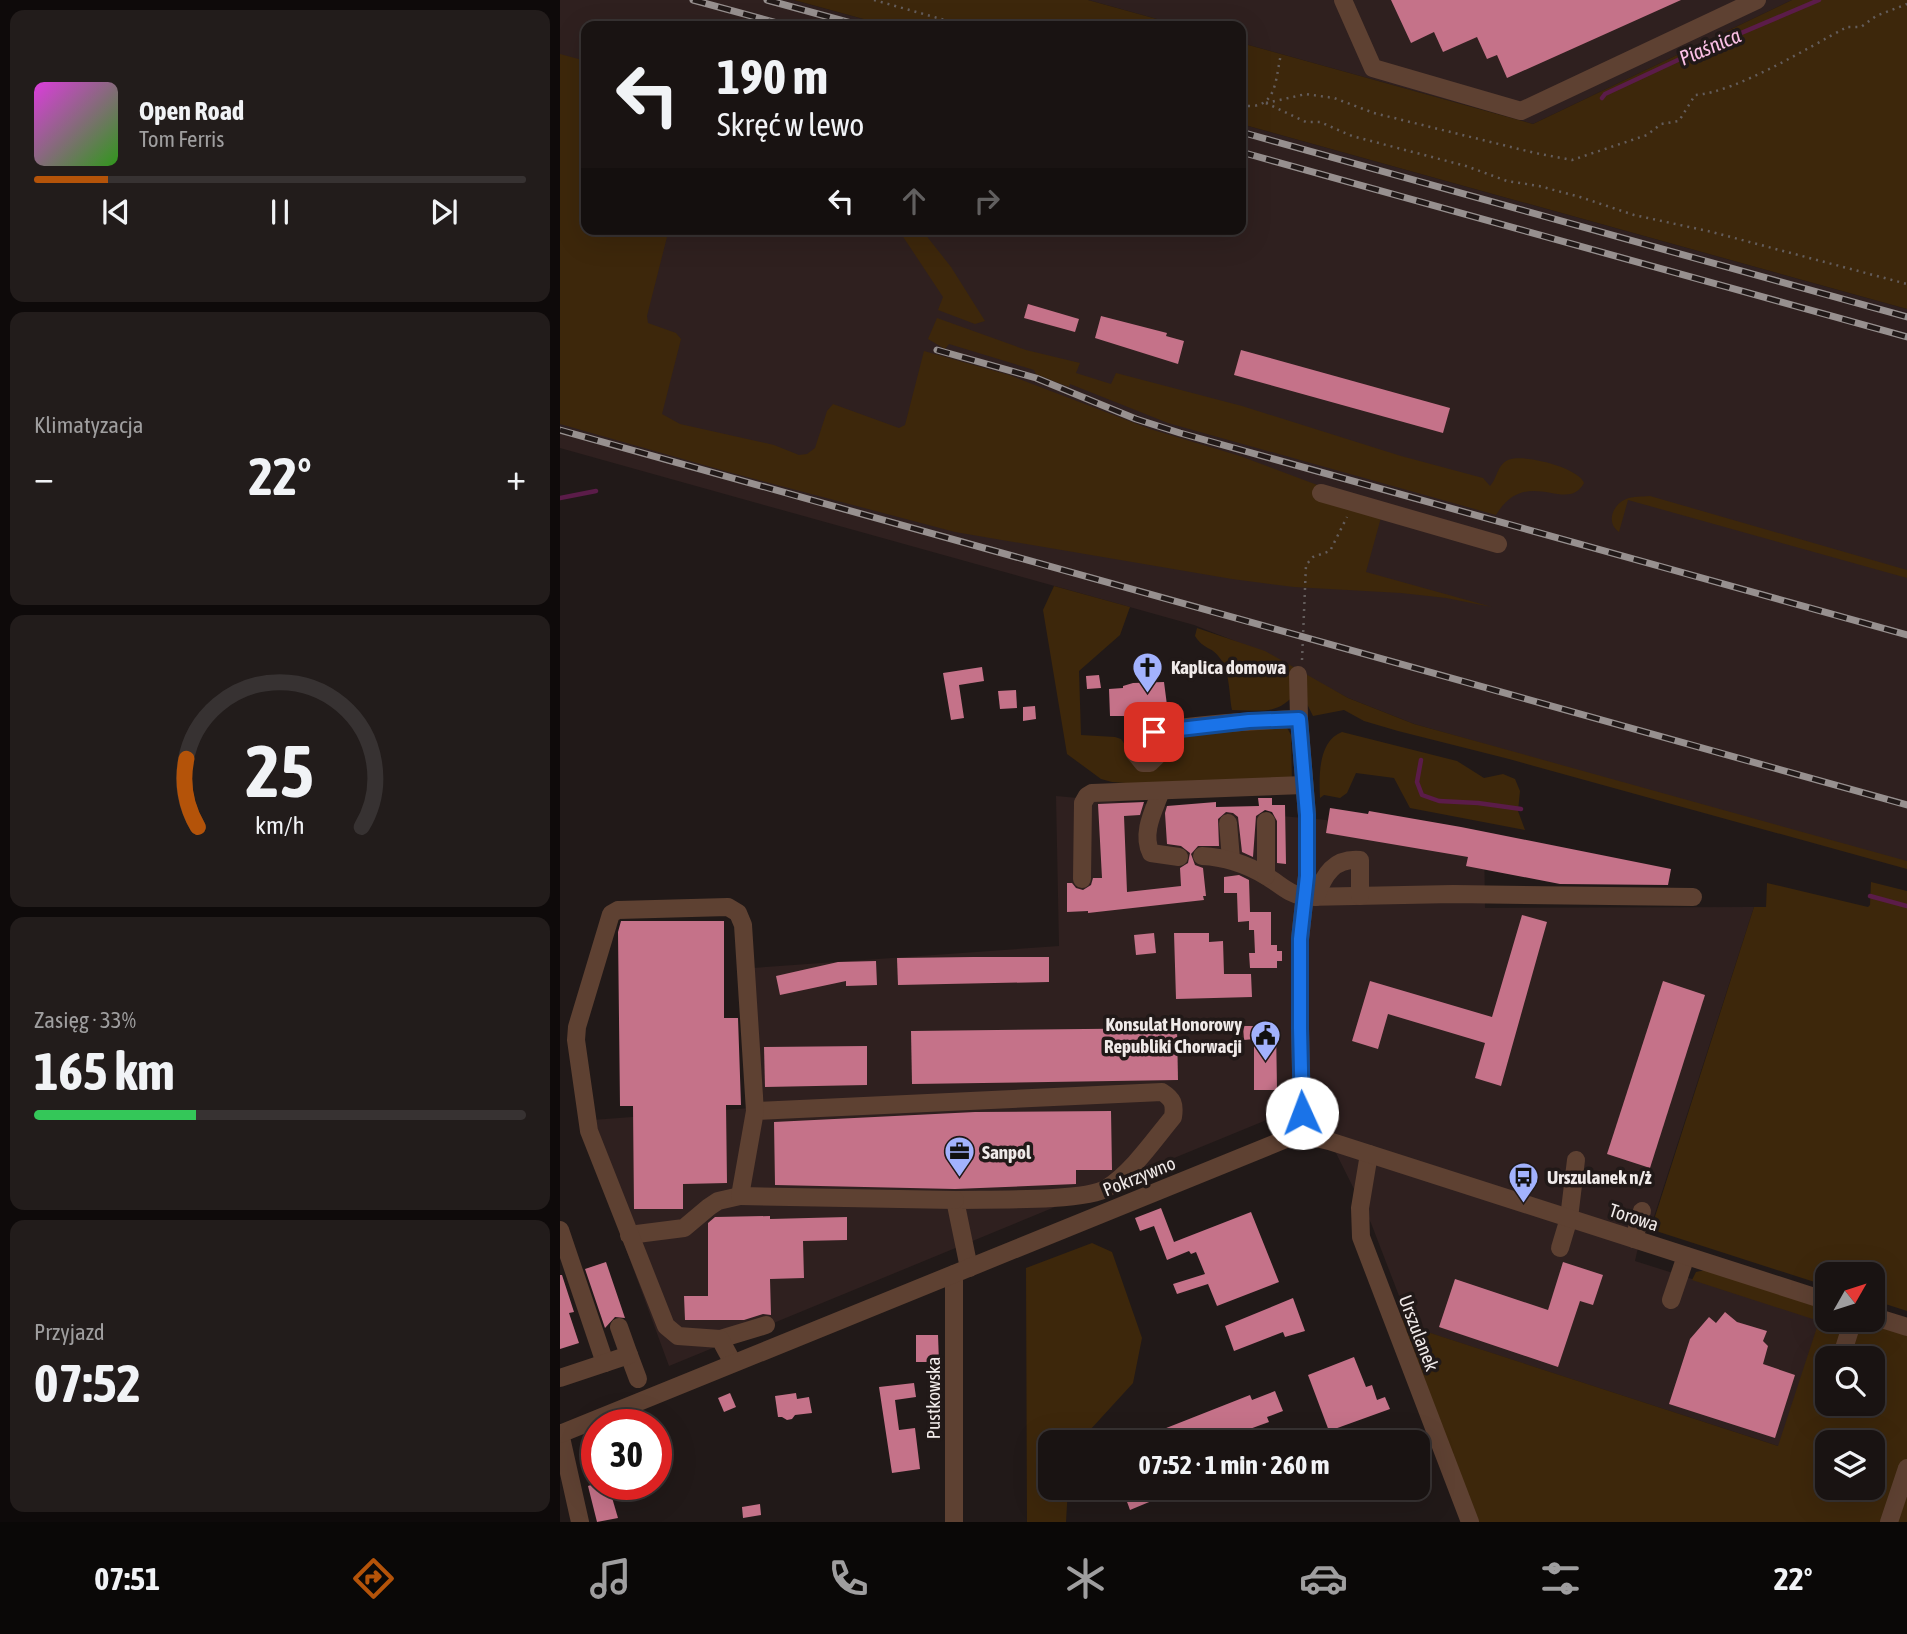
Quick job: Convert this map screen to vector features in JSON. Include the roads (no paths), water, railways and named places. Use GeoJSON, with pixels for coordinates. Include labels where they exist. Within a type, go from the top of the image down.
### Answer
{"type":"FeatureCollection","features":[{"type":"Feature","properties":{"kind":"street"},"geometry":{"type":"LineString","coordinates":[[1343,0],[1373,68],[1521,111],[1757,0]]}},
{"type":"Feature","properties":{"kind":"street"},"geometry":{"type":"LineString","coordinates":[[1321,493],[1498,544]]}},
{"type":"Feature","properties":{"kind":"street"},"geometry":{"type":"LineString","coordinates":[[1300,670],[1299,719],[1310,897],[1300,939],[1299,1021],[1302,1113],[1308,1136]]}},
{"type":"Feature","properties":{"kind":"street"},"geometry":{"type":"LineString","coordinates":[[1154,732],[1249,721],[1299,719]]}},
{"type":"Feature","properties":{"kind":"street"},"geometry":{"type":"LineString","coordinates":[[1082,879],[1083,803],[1092,793],[1304,785]]}},
{"type":"Feature","properties":{"kind":"street"},"geometry":{"type":"LineString","coordinates":[[1161,791],[1148,827],[1148,847],[1151,853],[1179,857]]}},
{"type":"Feature","properties":{"kind":"street"},"geometry":{"type":"LineString","coordinates":[[1266,821],[1266,876]]}},
{"type":"Feature","properties":{"kind":"street"},"geometry":{"type":"LineString","coordinates":[[1228,823],[1231,859]]}},
{"type":"Feature","properties":{"kind":"street"},"geometry":{"type":"LineString","coordinates":[[1202,856],[1231,859],[1266,876],[1287,891],[1310,897],[1693,897]]}},
{"type":"Feature","properties":{"kind":"street"},"geometry":{"type":"LineString","coordinates":[[1310,897],[1332,868],[1345,859],[1360,860],[1360,896]]}},
{"type":"Feature","properties":{"kind":"street"},"geometry":{"type":"LineString","coordinates":[[740,1196],[755,1111],[743,925],[738,913],[728,907],[618,910],[611,914],[577,1027],[576,1040],[589,1131],[629,1235],[671,1332],[678,1336],[720,1339],[766,1325]]}},
{"type":"Feature","properties":{"kind":"street"},"geometry":{"type":"LineString","coordinates":[[629,1235],[684,1228],[718,1201],[740,1196],[956,1200],[1094,1194],[1105,1190],[1124,1174],[1174,1117],[1175,1107],[1170,1097],[1162,1092],[755,1111]]}},
{"type":"Feature","properties":{"kind":"street","name":"Torowa"},"geometry":{"type":"LineString","coordinates":[[1308,1136],[1815,1297]]}},
{"type":"Feature","properties":{"kind":"street","name":"Pokrzywno"},"geometry":{"type":"LineString","coordinates":[[560,1434],[1286,1139],[1308,1136]]}},
{"type":"Feature","properties":{"kind":"street","name":"Urszulanek"},"geometry":{"type":"LineString","coordinates":[[1370,1154],[1360,1208],[1364,1248],[1470,1522]]}},
{"type":"Feature","properties":{"kind":"street"},"geometry":{"type":"LineString","coordinates":[[1560,1248],[1569,1218],[1576,1160]]}},
{"type":"Feature","properties":{"kind":"street","name":"Pustkowska"},"geometry":{"type":"LineString","coordinates":[[954,1522],[961,1271],[956,1200]]}},
{"type":"Feature","properties":{"kind":"street"},"geometry":{"type":"LineString","coordinates":[[1634,1239],[1642,1211]]}},
{"type":"Feature","properties":{"kind":"street"},"geometry":{"type":"LineString","coordinates":[[560,1230],[605,1363]]}},
{"type":"Feature","properties":{"kind":"street"},"geometry":{"type":"LineString","coordinates":[[1671,1300],[1686,1256]]}},
{"type":"Feature","properties":{"kind":"street"},"geometry":{"type":"LineString","coordinates":[[1885,1320],[1907,1327]]}},
{"type":"Feature","properties":{"kind":"street"},"geometry":{"type":"LineString","coordinates":[[619,1327],[638,1379]]}},
{"type":"Feature","properties":{"kind":"street"},"geometry":{"type":"LineString","coordinates":[[720,1339],[733,1363]]}},
{"type":"Feature","properties":{"kind":"street"},"geometry":{"type":"LineString","coordinates":[[560,1378],[629,1355]]}},
{"type":"Feature","properties":{"kind":"street"},"geometry":{"type":"LineString","coordinates":[[560,1434],[580,1522]]}},
{"type":"Feature","properties":{"kind":"street"},"geometry":{"type":"LineString","coordinates":[[1889,1522],[1907,1468]]}},
{"type":"Feature","properties":{"kind":"waterway","name":"Piaśnica"},"geometry":{"type":"LineString","coordinates":[[1602,98],[1605,94],[1680,59],[1819,0]]}},
{"type":"Feature","properties":{"kind":"waterway"},"geometry":{"type":"LineString","coordinates":[[560,498],[596,491]]}},
{"type":"Feature","properties":{"kind":"waterway"},"geometry":{"type":"LineString","coordinates":[[1421,760],[1417,782],[1422,795],[1439,801],[1521,809]]}},
{"type":"Feature","properties":{"kind":"waterway"},"geometry":{"type":"LineString","coordinates":[[1870,896],[1907,906]]}},
{"type":"Feature","properties":{"kind":"railway"},"geometry":{"type":"LineString","coordinates":[[693,0],[770,21]]}},
{"type":"Feature","properties":{"kind":"railway"},"geometry":{"type":"LineString","coordinates":[[767,0],[844,21]]}},
{"type":"Feature","properties":{"kind":"railway"},"geometry":{"type":"LineString","coordinates":[[1246,133],[1907,317]]}},
{"type":"Feature","properties":{"kind":"railway"},"geometry":{"type":"LineString","coordinates":[[1246,153],[1907,337]]}},
{"type":"Feature","properties":{"kind":"railway"},"geometry":{"type":"LineString","coordinates":[[937,350],[1036,378],[1136,419],[1180,433],[1907,635]]}},
{"type":"Feature","properties":{"kind":"railway"},"geometry":{"type":"LineString","coordinates":[[560,430],[1907,805]]}},
{"type":"Feature","properties":{"kind":"place","name":"Kaplica domowa"},"geometry":{"type":"Point","coordinates":[1148,694]}},
{"type":"Feature","properties":{"kind":"place","name":"Konsulat Honorowy Republiki Chorwacji"},"geometry":{"type":"Point","coordinates":[1265,1062]}},
{"type":"Feature","properties":{"kind":"place","name":"Sanpol"},"geometry":{"type":"Point","coordinates":[959,1179]}},
{"type":"Feature","properties":{"kind":"place","name":"Urszulanek n/ż"},"geometry":{"type":"Point","coordinates":[1524,1204]}}]}
